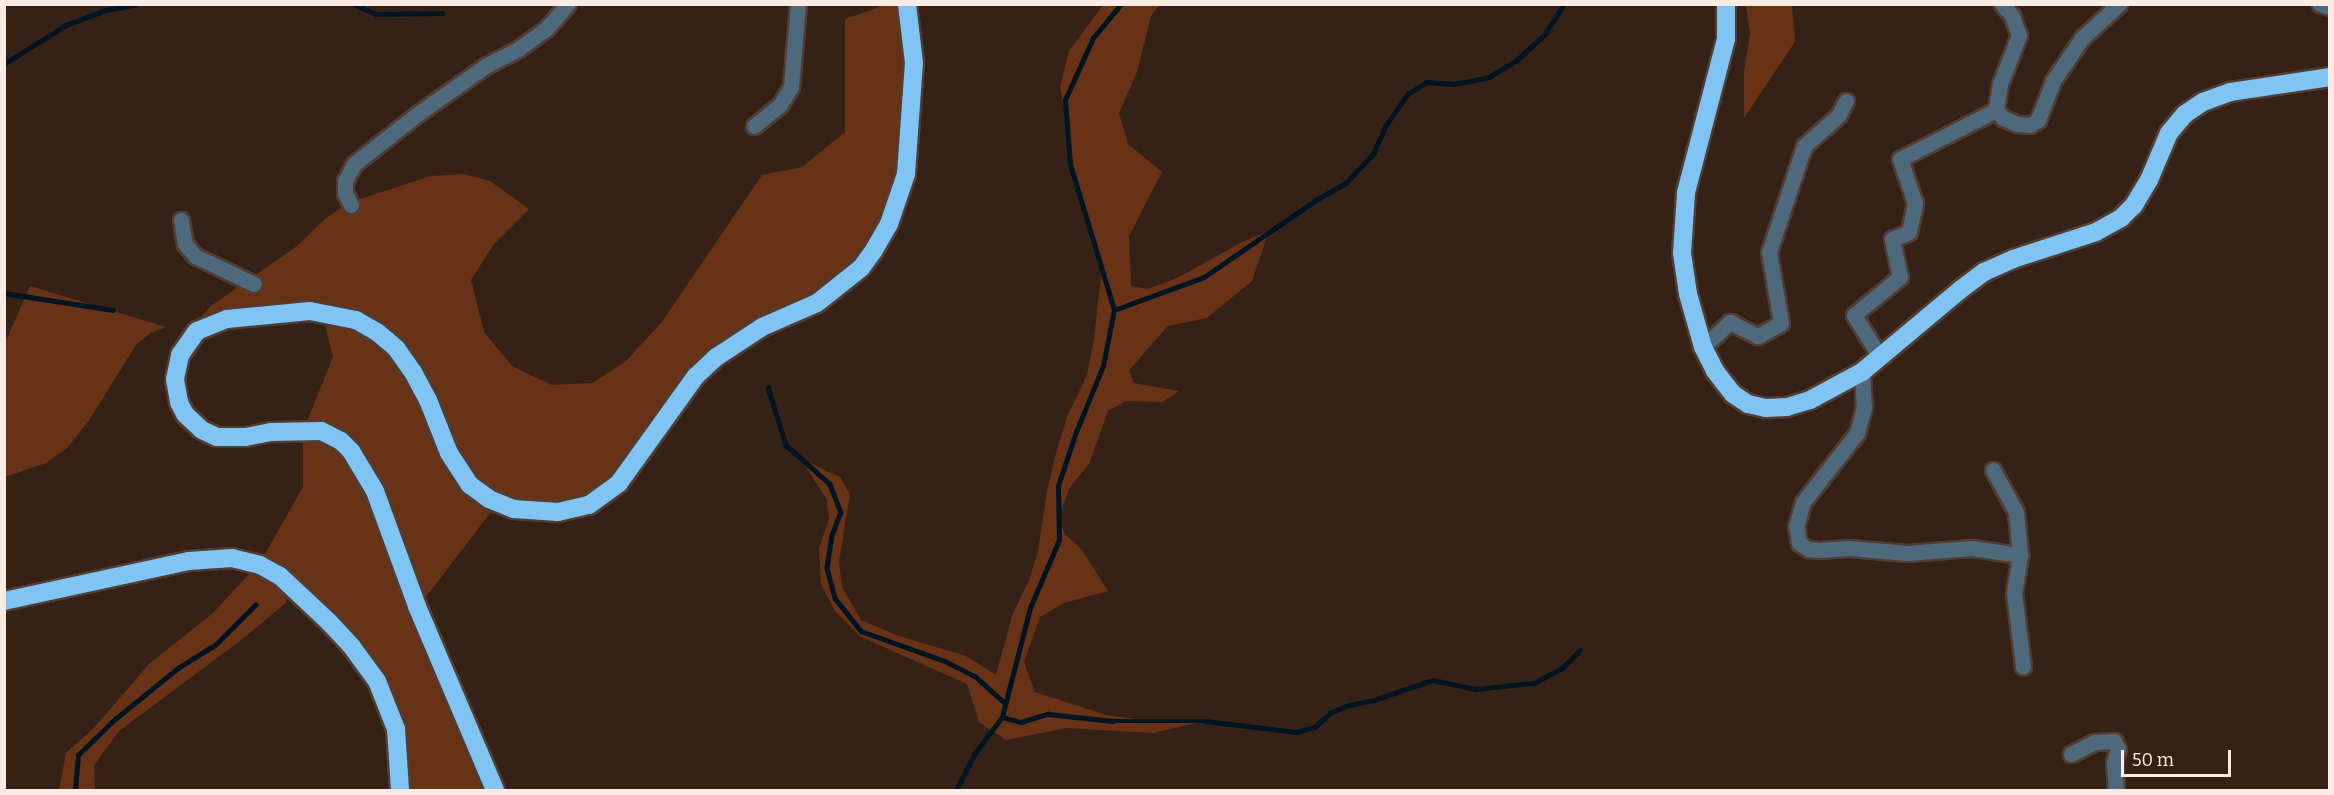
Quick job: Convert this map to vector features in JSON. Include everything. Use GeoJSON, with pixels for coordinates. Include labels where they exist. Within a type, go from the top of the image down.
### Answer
{"type":"FeatureCollection","features":[{"type":"Feature","properties":{"kind":"highway"},"geometry":{"type":"LineString","coordinates":[[495,790],[417,606],[375,491],[351,451],[332,435],[311,429],[245,437],[217,437],[202,430],[185,414],[179,402],[175,379],[180,355],[197,331],[227,319],[310,311],[356,320],[384,337],[396,348],[413,372],[428,400],[449,453],[470,485],[489,499],[514,509],[558,512],[589,505],[619,483],[696,376],[715,358],[762,327],[825,298],[861,268],[874,250],[889,224],[906,174],[914,63],[908,4]]}},
{"type":"Feature","properties":{"kind":"highway"},"geometry":{"type":"LineString","coordinates":[[1726,4],[1726,39],[1686,193],[1682,253],[1688,294],[1703,347],[1715,371],[1733,394],[1748,404],[1766,408],[1787,407],[1810,400],[1863,372],[1960,290],[1984,273],[2013,259],[2096,232],[2121,218],[2134,205],[2149,180],[2169,133],[2185,114],[2203,102],[2230,92],[2330,77]]}},
{"type":"Feature","properties":{"kind":"highway"},"geometry":{"type":"LineString","coordinates":[[4,601],[214,557],[260,565],[280,576],[329,622],[352,646],[377,681],[396,729],[400,790]]}},
{"type":"Feature","properties":{"kind":"street"},"geometry":{"type":"LineString","coordinates":[[550,4],[552,22]]}},
{"type":"Feature","properties":{"kind":"street"},"geometry":{"type":"LineString","coordinates":[[351,205],[345,193],[345,181],[354,164],[416,115],[487,65],[518,49],[552,22],[568,4]]}},
{"type":"Feature","properties":{"kind":"street"},"geometry":{"type":"LineString","coordinates":[[754,126],[780,105],[791,87],[798,4]]}},
{"type":"Feature","properties":{"kind":"street"},"geometry":{"type":"LineString","coordinates":[[1996,111],[2000,84],[2019,35],[2012,16],[2002,4]]}},
{"type":"Feature","properties":{"kind":"street"},"geometry":{"type":"LineString","coordinates":[[1996,111],[2003,118],[2017,124],[2031,125],[2038,120],[2053,81],[2067,59],[2082,38],[2119,4]]}},
{"type":"Feature","properties":{"kind":"street"},"geometry":{"type":"LineString","coordinates":[[2320,4],[2330,8]]}},
{"type":"Feature","properties":{"kind":"street"},"geometry":{"type":"LineString","coordinates":[[1703,347],[1730,322],[1758,336],[1781,322],[1769,252],[1804,146],[1838,116],[1846,101]]}},
{"type":"Feature","properties":{"kind":"street"},"geometry":{"type":"LineString","coordinates":[[1880,357],[1854,315],[1900,276],[1892,239],[1909,232],[1915,203],[1900,159],[1996,111]]}},
{"type":"Feature","properties":{"kind":"street"},"geometry":{"type":"LineString","coordinates":[[181,220],[185,244],[195,256],[254,284]]}},
{"type":"Feature","properties":{"kind":"street"},"geometry":{"type":"LineString","coordinates":[[1863,372],[1864,407],[1857,433],[1803,502],[1796,526],[1799,543],[1808,549],[1819,550],[1849,548],[1907,553],[1972,548],[2020,555]]}},
{"type":"Feature","properties":{"kind":"street"},"geometry":{"type":"LineString","coordinates":[[1993,470],[2016,512],[2020,555],[2014,592],[2023,666]]}},
{"type":"Feature","properties":{"kind":"street"},"geometry":{"type":"LineString","coordinates":[[2071,754],[2095,741],[2114,741],[2118,749],[2114,762],[2116,790]]}},
{"type":"Feature","properties":{"kind":"shaded area"},"geometry":{"type":"Polygon","coordinates":[[[885,5],[916,5],[918,59],[896,228],[876,264],[839,294],[741,343],[704,382],[652,452],[576,514],[501,499],[422,602],[500,790],[406,790],[403,727],[287,576],[286,603],[240,641],[119,731],[94,765],[95,790],[59,790],[66,753],[93,729],[150,663],[212,614],[261,561],[303,487],[303,431],[333,357],[320,306],[225,311],[200,318],[211,306],[297,246],[325,219],[348,203],[431,176],[464,174],[490,181],[529,209],[494,244],[471,280],[484,332],[512,366],[552,385],[592,383],[625,362],[661,323],[762,175],[802,167],[845,132],[845,19],[885,5]]]}},
{"type":"Feature","properties":{"kind":"shaded area"},"geometry":{"type":"Polygon","coordinates":[[[1103,5],[1159,5],[1151,16],[1137,72],[1119,113],[1128,144],[1162,172],[1129,236],[1131,286],[1148,289],[1179,277],[1244,241],[1269,231],[1252,281],[1207,318],[1168,326],[1129,370],[1134,383],[1179,391],[1163,402],[1126,401],[1108,411],[1089,464],[1070,487],[1058,518],[1065,534],[1082,550],[1108,591],[1064,603],[1040,617],[1024,662],[1035,692],[1106,715],[1164,723],[1205,721],[1153,733],[1067,728],[1006,740],[979,722],[967,684],[861,637],[835,611],[821,584],[819,548],[829,519],[827,500],[801,459],[840,477],[850,494],[839,562],[842,587],[861,620],[899,636],[966,656],[996,675],[1012,616],[1029,580],[1038,551],[1047,491],[1056,453],[1067,417],[1087,375],[1094,339],[1102,267],[1070,164],[1067,124],[1060,87],[1069,51],[1103,5]]]}},
{"type":"Feature","properties":{"kind":"shaded area"},"geometry":{"type":"Polygon","coordinates":[[[1746,5],[1792,5],[1795,42],[1744,118],[1744,71],[1750,34],[1746,5]]]}},
{"type":"Feature","properties":{"kind":"shaded area"},"geometry":{"type":"Polygon","coordinates":[[[30,286],[166,327],[150,333],[136,345],[88,422],[67,448],[46,463],[5,477],[5,343],[30,286]]]}},
{"type":"Feature","properties":{"kind":"waterway"},"geometry":{"type":"LineString","coordinates":[[4,64],[66,25],[106,10],[136,4]]}},
{"type":"Feature","properties":{"kind":"waterway"},"geometry":{"type":"LineString","coordinates":[[353,4],[376,14],[442,13]]}},
{"type":"Feature","properties":{"kind":"waterway"},"geometry":{"type":"LineString","coordinates":[[956,790],[975,753],[1002,717],[1030,608],[1059,540],[1058,486],[1076,432],[1103,366],[1114,310],[1070,164],[1065,100],[1093,38],[1121,4]]}},
{"type":"Feature","properties":{"kind":"waterway"},"geometry":{"type":"LineString","coordinates":[[1114,310],[1204,277],[1316,200],[1346,183],[1373,154],[1386,125],[1408,94],[1427,82],[1454,84],[1489,77],[1516,61],[1545,34],[1564,4]]}},
{"type":"Feature","properties":{"kind":"waterway"},"geometry":{"type":"LineString","coordinates":[[4,293],[113,310]]}},
{"type":"Feature","properties":{"kind":"waterway"},"geometry":{"type":"LineString","coordinates":[[768,387],[786,445],[830,484],[841,512],[832,536],[827,568],[835,598],[861,631],[945,661],[975,676],[1005,703]]}},
{"type":"Feature","properties":{"kind":"waterway"},"geometry":{"type":"LineString","coordinates":[[75,790],[78,755],[115,719],[178,668],[215,645],[255,605]]}},
{"type":"Feature","properties":{"kind":"waterway"},"geometry":{"type":"LineString","coordinates":[[1002,717],[1021,722],[1048,714],[1113,721],[1205,721],[1296,732],[1315,727],[1330,713],[1349,705],[1374,700],[1433,680],[1475,689],[1534,683],[1562,668],[1580,650]]}}]}
